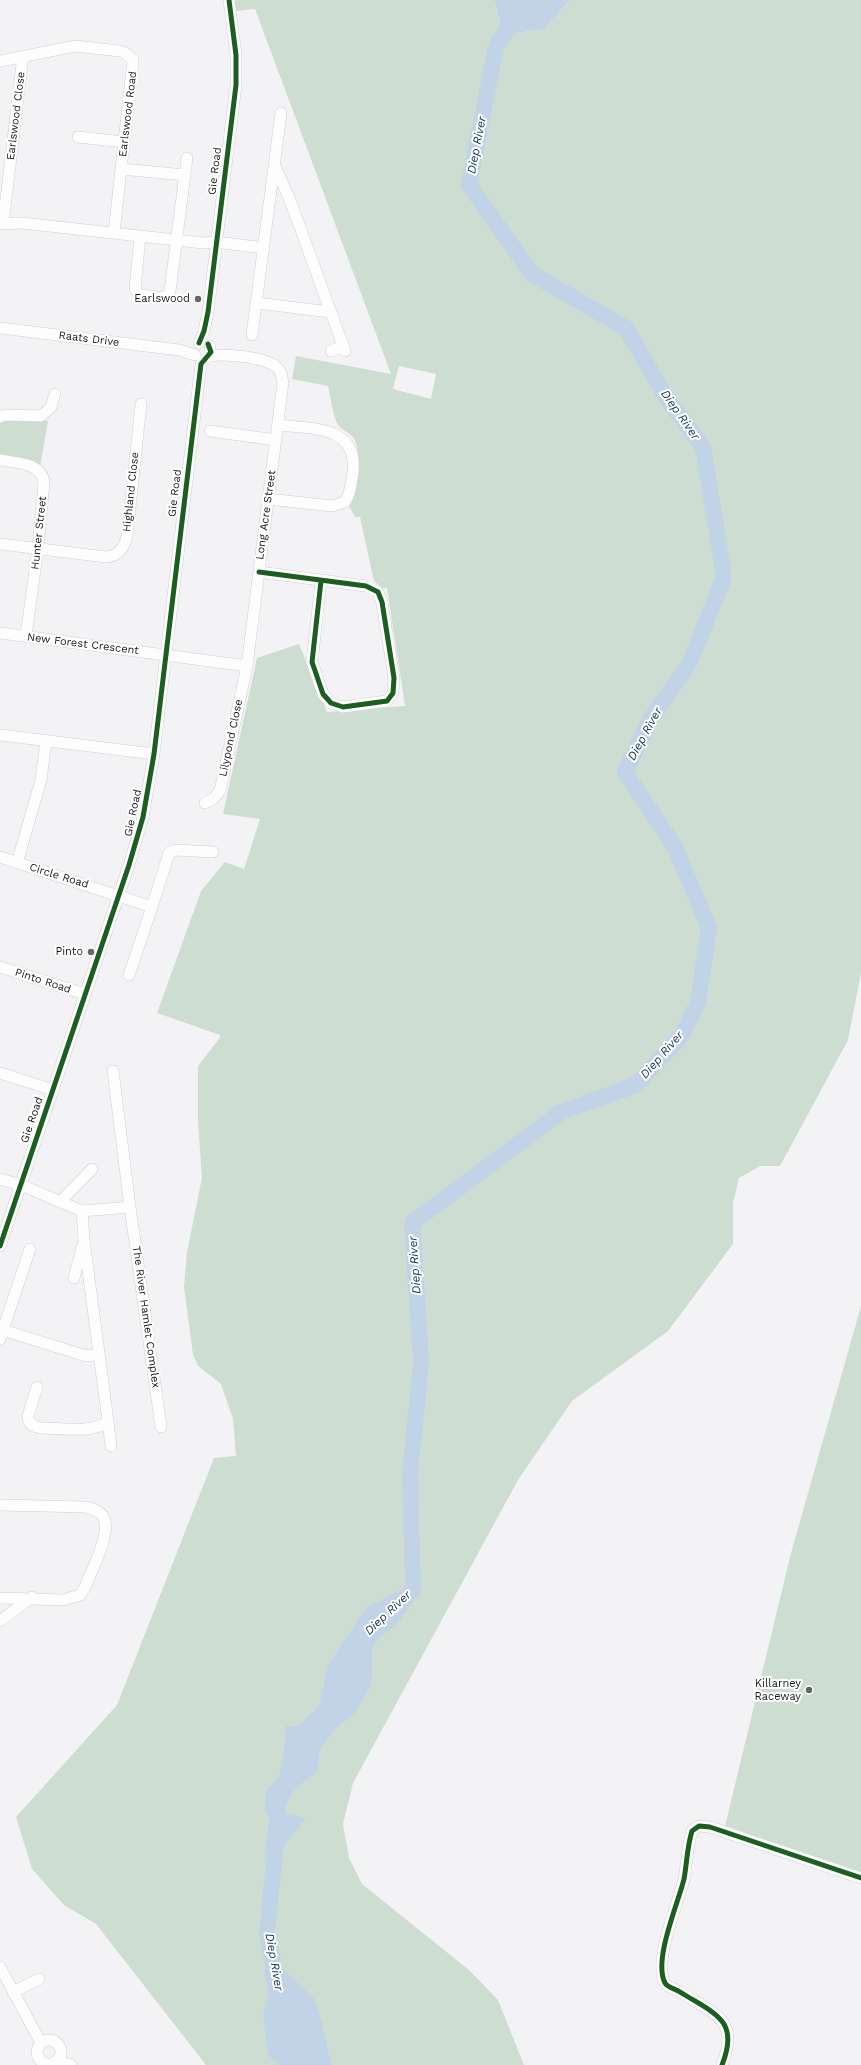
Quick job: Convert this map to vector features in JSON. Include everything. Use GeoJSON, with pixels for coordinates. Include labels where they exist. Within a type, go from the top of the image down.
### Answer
{"type":"FeatureCollection","features":[{"type":"Feature","properties":{"kind":"street","name":"Gie Road"},"geometry":{"type":"LineString","coordinates":[[0,1246],[119,895],[143,817],[154,754],[204,352],[204,331],[236,85],[236,55],[229,0]]}},
{"type":"Feature","properties":{"kind":"street","name":"Earlswood Road"},"geometry":{"type":"LineString","coordinates":[[0,61],[75,46],[120,51],[130,56],[134,64],[114,233]]}},
{"type":"Feature","properties":{"kind":"street","name":"Earlswood Close"},"geometry":{"type":"LineString","coordinates":[[2,224],[23,56]]}},
{"type":"Feature","properties":{"kind":"street"},"geometry":{"type":"LineString","coordinates":[[252,335],[281,113]]}},
{"type":"Feature","properties":{"kind":"street"},"geometry":{"type":"LineString","coordinates":[[78,137],[124,142]]}},
{"type":"Feature","properties":{"kind":"street"},"geometry":{"type":"LineString","coordinates":[[140,236],[135,289],[140,295],[166,298],[170,291],[187,158]]}},
{"type":"Feature","properties":{"kind":"street"},"geometry":{"type":"LineString","coordinates":[[274,165],[290,200],[344,348],[331,351]]}},
{"type":"Feature","properties":{"kind":"street"},"geometry":{"type":"LineString","coordinates":[[121,169],[185,175]]}},
{"type":"Feature","properties":{"kind":"street"},"geometry":{"type":"LineString","coordinates":[[271,194],[276,190],[280,190],[290,200]]}},
{"type":"Feature","properties":{"kind":"street"},"geometry":{"type":"LineString","coordinates":[[2,224],[22,223],[263,251]]}},
{"type":"Feature","properties":{"kind":"street"},"geometry":{"type":"LineString","coordinates":[[257,303],[330,312]]}},
{"type":"Feature","properties":{"kind":"street","name":"Raats Drive"},"geometry":{"type":"LineString","coordinates":[[0,328],[204,352],[268,363],[282,373],[283,382],[278,425]]}},
{"type":"Feature","properties":{"kind":"street"},"geometry":{"type":"LineString","coordinates":[[0,416],[42,416],[51,407],[55,394]]}},
{"type":"Feature","properties":{"kind":"street","name":"Highland Close"},"geometry":{"type":"LineString","coordinates":[[0,544],[106,557],[113,556],[123,548],[127,536],[141,404]]}},
{"type":"Feature","properties":{"kind":"street"},"geometry":{"type":"LineString","coordinates":[[268,499],[332,506],[344,502],[349,496],[351,488],[354,464],[349,447],[344,440],[328,431],[278,425]]}},
{"type":"Feature","properties":{"kind":"street","name":"Long Acre Street"},"geometry":{"type":"LineString","coordinates":[[247,666],[278,425]]}},
{"type":"Feature","properties":{"kind":"street"},"geometry":{"type":"LineString","coordinates":[[210,431],[276,440]]}},
{"type":"Feature","properties":{"kind":"street","name":"Hunter Street"},"geometry":{"type":"LineString","coordinates":[[0,460],[30,465],[35,468],[43,478],[44,496],[26,636]]}},
{"type":"Feature","properties":{"kind":"street"},"geometry":{"type":"LineString","coordinates":[[259,572],[369,586],[380,595],[394,678],[393,693],[387,701],[343,707],[331,703],[323,694],[312,662],[321,581]]}},
{"type":"Feature","properties":{"kind":"street","name":"New Forest Crescent"},"geometry":{"type":"LineString","coordinates":[[0,633],[166,655]]}},
{"type":"Feature","properties":{"kind":"street"},"geometry":{"type":"LineString","coordinates":[[166,655],[247,666]]}},
{"type":"Feature","properties":{"kind":"street","name":"Lilypond Close"},"geometry":{"type":"LineString","coordinates":[[204,804],[213,799],[220,791],[247,666]]}},
{"type":"Feature","properties":{"kind":"street"},"geometry":{"type":"LineString","coordinates":[[0,735],[154,754]]}},
{"type":"Feature","properties":{"kind":"street"},"geometry":{"type":"LineString","coordinates":[[17,863],[42,780],[46,740]]}},
{"type":"Feature","properties":{"kind":"street"},"geometry":{"type":"LineString","coordinates":[[129,975],[170,853],[175,850],[213,852]]}},
{"type":"Feature","properties":{"kind":"street","name":"Circle Road"},"geometry":{"type":"LineString","coordinates":[[0,857],[152,907]]}},
{"type":"Feature","properties":{"kind":"street","name":"Pinto Road"},"geometry":{"type":"LineString","coordinates":[[0,967],[85,994]]}},
{"type":"Feature","properties":{"kind":"street","name":"The River Hamlet Complex"},"geometry":{"type":"LineString","coordinates":[[113,1071],[130,1207],[161,1427]]}},
{"type":"Feature","properties":{"kind":"street"},"geometry":{"type":"LineString","coordinates":[[0,1073],[53,1090]]}},
{"type":"Feature","properties":{"kind":"street"},"geometry":{"type":"LineString","coordinates":[[60,1202],[92,1169]]}},
{"type":"Feature","properties":{"kind":"street"},"geometry":{"type":"LineString","coordinates":[[0,1179],[21,1185],[82,1211],[130,1207]]}},
{"type":"Feature","properties":{"kind":"street"},"geometry":{"type":"LineString","coordinates":[[82,1211],[84,1240],[111,1446]]}},
{"type":"Feature","properties":{"kind":"street"},"geometry":{"type":"LineString","coordinates":[[74,1278],[84,1240]]}},
{"type":"Feature","properties":{"kind":"street"},"geometry":{"type":"LineString","coordinates":[[30,1249],[2,1334],[86,1356],[99,1354]]}},
{"type":"Feature","properties":{"kind":"street"},"geometry":{"type":"LineString","coordinates":[[37,1387],[28,1416],[30,1424],[33,1426],[41,1428],[93,1429],[103,1426],[108,1421]]}},
{"type":"Feature","properties":{"kind":"street"},"geometry":{"type":"LineString","coordinates":[[0,1505],[86,1507],[98,1511],[105,1520],[104,1537],[85,1587],[80,1595],[64,1600],[0,1598]]}},
{"type":"Feature","properties":{"kind":"street"},"geometry":{"type":"LineString","coordinates":[[0,1621],[32,1598]]}},
{"type":"Feature","properties":{"kind":"street"},"geometry":{"type":"LineString","coordinates":[[722,2065],[729,2043],[728,2032],[725,2025],[720,2019],[697,2003],[668,1986],[664,1977],[665,1943],[684,1880],[692,1831],[699,1826],[710,1827],[861,1878]]}},
{"type":"Feature","properties":{"kind":"street"},"geometry":{"type":"LineString","coordinates":[[0,1966],[42,2043]]}},
{"type":"Feature","properties":{"kind":"street"},"geometry":{"type":"LineString","coordinates":[[13,1992],[39,1979]]}},
{"type":"Feature","properties":{"kind":"street"},"geometry":{"type":"LineString","coordinates":[[58,2061],[62,2054],[57,2043],[50,2040],[42,2043],[37,2050],[39,2059],[50,2064],[58,2061],[71,2065]]}},
{"type":"Feature","properties":{"kind":"shaded area"},"geometry":{"type":"Polygon","coordinates":[[[234,0],[494,0],[503,35],[544,29],[570,0],[861,0],[861,973],[848,1040],[780,1166],[760,1166],[739,1178],[733,1203],[733,1244],[668,1331],[572,1401],[518,1480],[353,1783],[343,1824],[349,1858],[362,1884],[469,1970],[498,2000],[524,2065],[206,2065],[96,1924],[64,1905],[32,1869],[16,1817],[117,1705],[214,1458],[236,1456],[233,1419],[221,1384],[198,1366],[193,1355],[184,1287],[187,1252],[202,1178],[198,1122],[198,1066],[219,1039],[220,1035],[157,1013],[201,891],[225,862],[244,869],[260,819],[223,814],[257,658],[299,644],[327,712],[405,706],[387,588],[382,588],[374,581],[360,517],[355,517],[349,506],[355,492],[358,474],[358,455],[355,440],[341,428],[335,419],[328,386],[292,379],[296,356],[391,374],[255,9],[236,11],[234,0]],[[399,366],[393,389],[431,399],[436,374],[399,366]]]}},
{"type":"Feature","properties":{"kind":"shaded area"},"geometry":{"type":"Polygon","coordinates":[[[8,414],[48,421],[40,467],[0,460],[0,418],[8,414]]]}},
{"type":"Feature","properties":{"kind":"shaded area","name":"Killarney Raceway"},"geometry":{"type":"Polygon","coordinates":[[[861,1306],[861,1875],[725,1826],[791,1553],[861,1306]]]}},
{"type":"Feature","properties":{"kind":"water"},"geometry":{"type":"Polygon","coordinates":[[[494,0],[570,0],[544,29],[503,35],[494,0]]]}},
{"type":"Feature","properties":{"kind":"water"},"geometry":{"type":"Polygon","coordinates":[[[413,1590],[409,1608],[399,1621],[379,1638],[372,1648],[372,1674],[369,1690],[355,1712],[334,1730],[320,1749],[317,1772],[295,1789],[288,1800],[285,1814],[306,1818],[275,1856],[265,1854],[269,1820],[265,1809],[266,1791],[279,1777],[283,1758],[286,1726],[298,1726],[319,1707],[330,1662],[366,1608],[399,1591],[405,1592],[413,1590]]]}},
{"type":"Feature","properties":{"kind":"water"},"geometry":{"type":"Polygon","coordinates":[[[283,1969],[315,2000],[323,2027],[331,2065],[280,2065],[268,2055],[263,2015],[269,1994],[264,1970],[283,1969]]]}},
{"type":"Feature","properties":{"kind":"waterway","name":"Diep River"},"geometry":{"type":"LineString","coordinates":[[397,1605],[413,1590],[410,1475],[421,1362],[412,1223],[561,1112],[636,1085],[682,1035],[698,1002],[709,928],[675,847],[625,772],[650,720],[689,664],[724,577],[703,447],[667,399],[626,328],[532,274],[469,185],[496,46],[527,0]]}},
{"type":"Feature","properties":{"kind":"waterway","name":"Diep River"},"geometry":{"type":"LineString","coordinates":[[277,1835],[267,1931],[278,1990]]}},
{"type":"Feature","properties":{"kind":"cycle path"},"geometry":{"type":"LineString","coordinates":[[199,343],[204,331],[208,312],[236,85],[236,55],[229,0]]}},
{"type":"Feature","properties":{"kind":"cycle path"},"geometry":{"type":"LineString","coordinates":[[0,1246],[129,865],[143,817],[154,754],[201,364],[211,352],[208,344]]}},
{"type":"Feature","properties":{"kind":"cycle path"},"geometry":{"type":"LineString","coordinates":[[259,572],[366,586],[378,592],[382,602],[394,678],[393,693],[387,701],[343,707],[331,703],[323,694],[312,662],[321,581]]}},
{"type":"Feature","properties":{"kind":"cycle path"},"geometry":{"type":"LineString","coordinates":[[722,2065],[727,2050],[728,2038],[726,2028],[721,2020],[704,2006],[668,1986],[665,1983],[662,1973],[664,1947],[684,1879],[692,1831],[699,1826],[710,1827],[861,1878]]}},
{"type":"Feature","properties":{"kind":"place","name":"Earlswood"},"geometry":{"type":"Point","coordinates":[198,299]}},
{"type":"Feature","properties":{"kind":"place","name":"Pinto"},"geometry":{"type":"Point","coordinates":[91,952]}},
{"type":"Feature","properties":{"kind":"place","name":"Killarney Raceway"},"geometry":{"type":"Point","coordinates":[809,1690]}}]}
